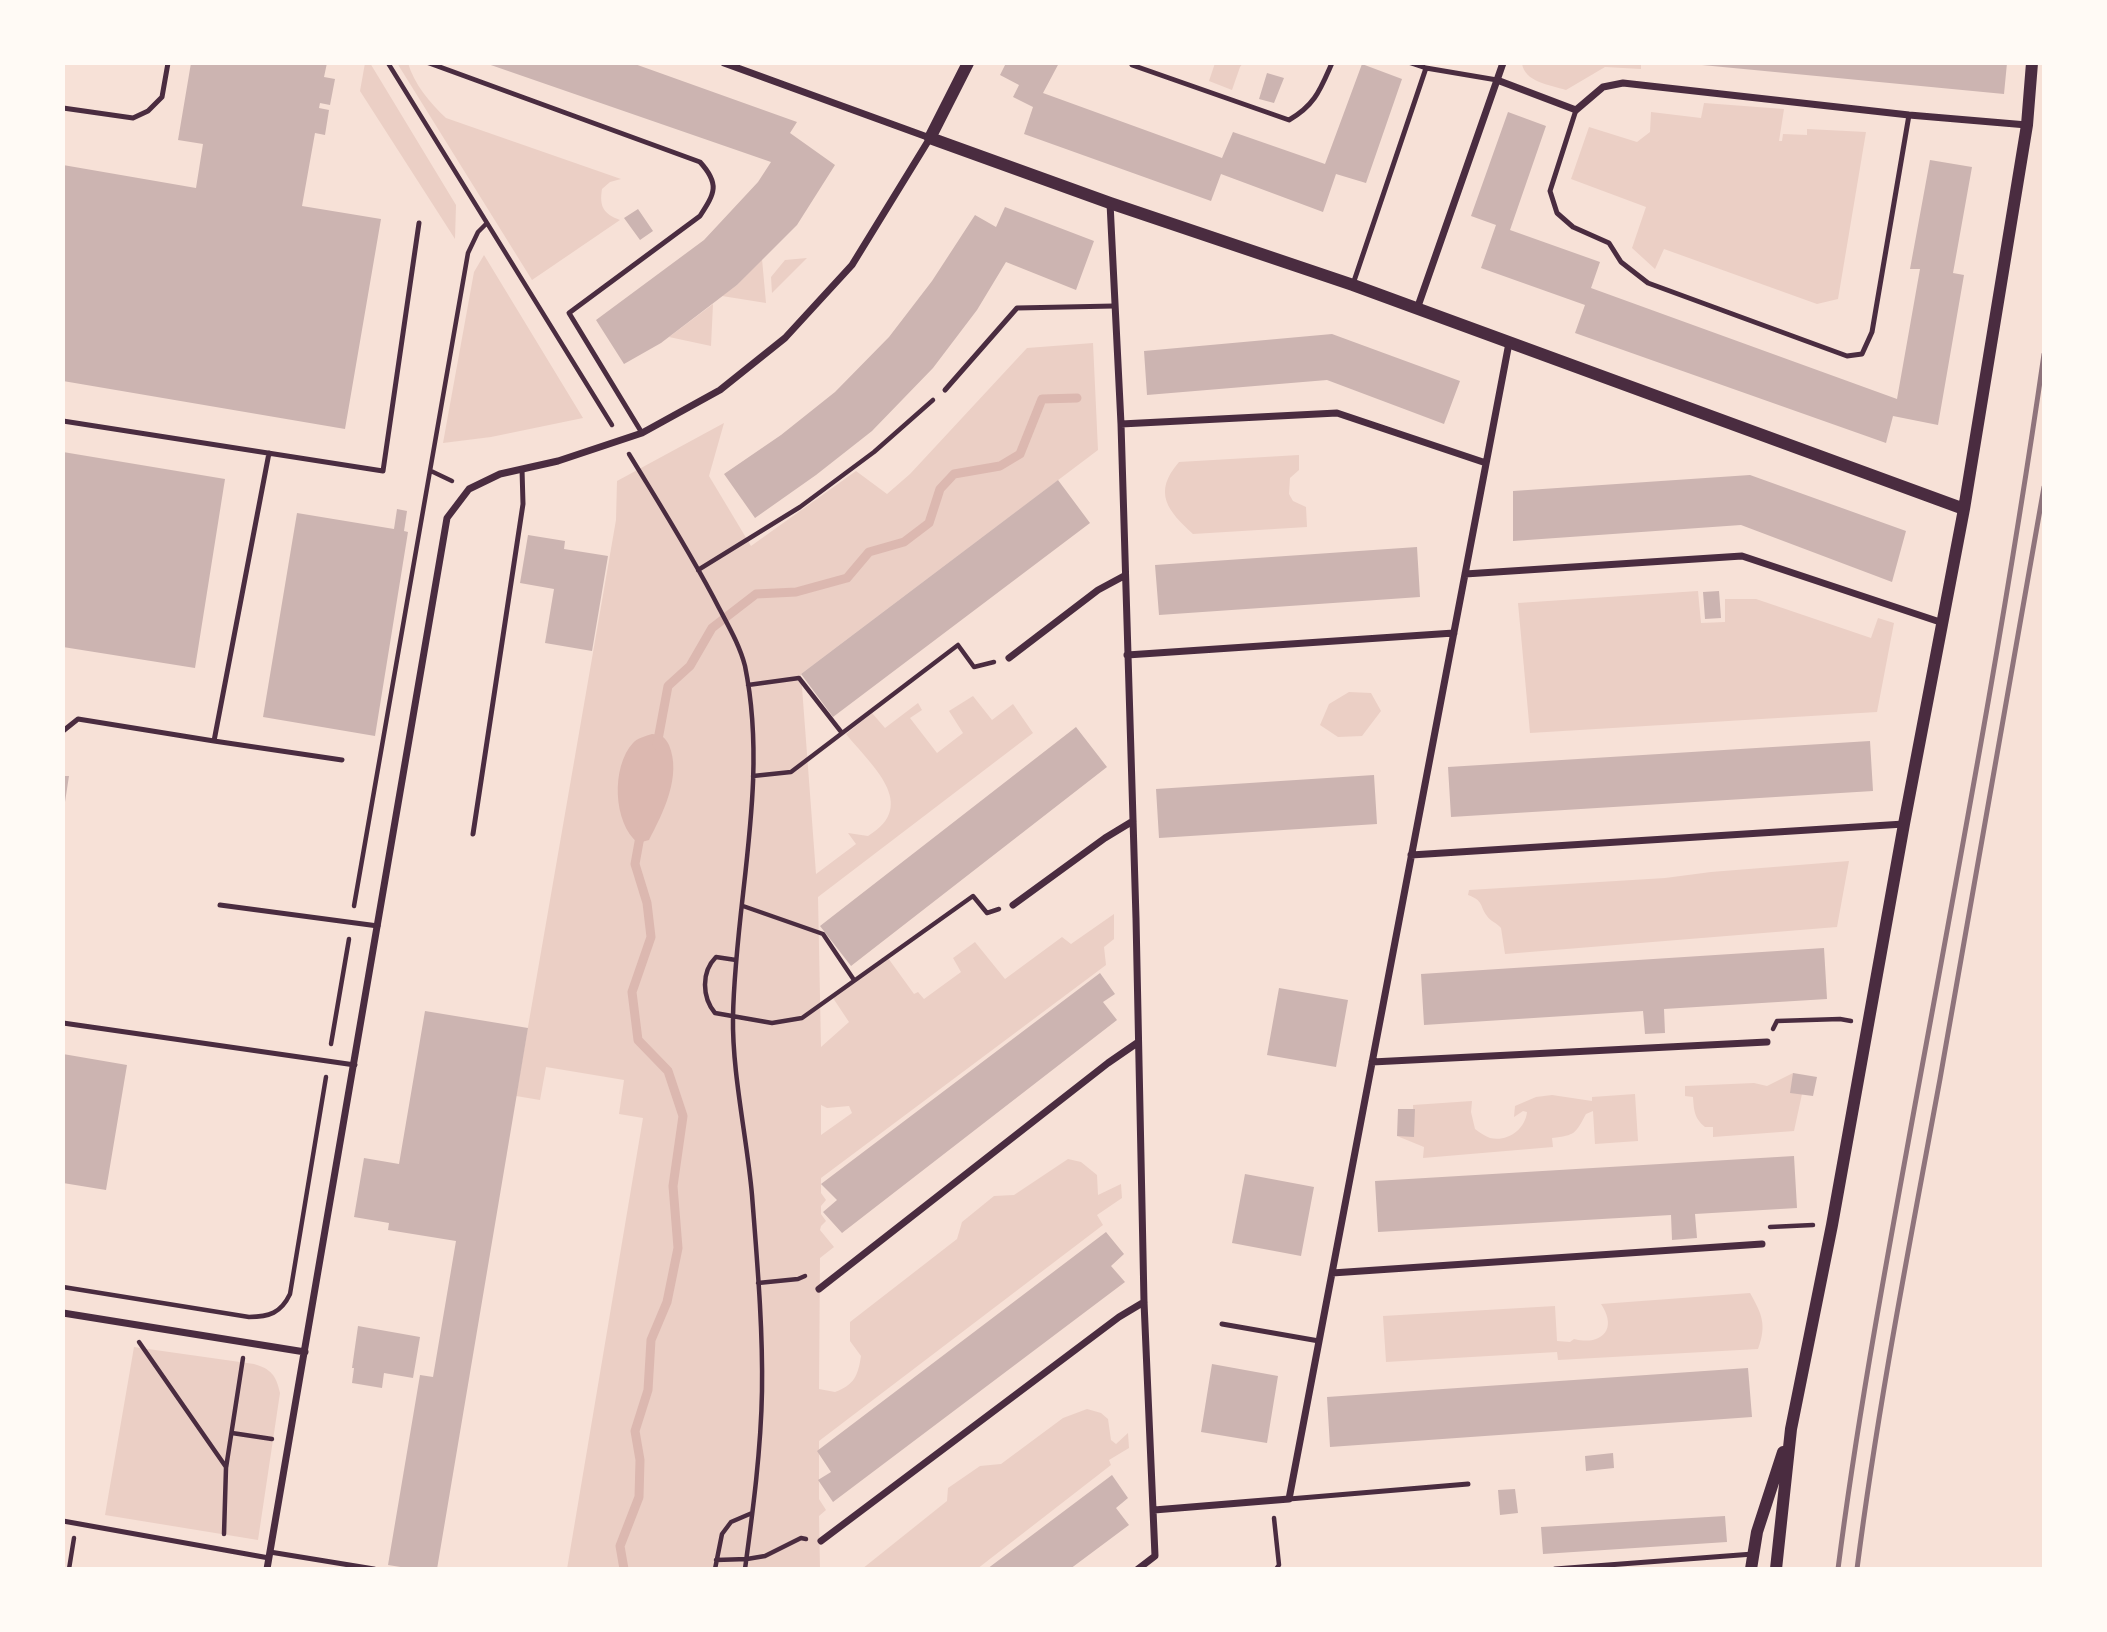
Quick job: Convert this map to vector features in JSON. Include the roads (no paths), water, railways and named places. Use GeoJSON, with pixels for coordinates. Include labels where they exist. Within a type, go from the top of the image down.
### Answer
{"type":"FeatureCollection","features":[{"type":"Feature","properties":{"kind":"street"},"geometry":{"type":"LineString","coordinates":[[724,63],[1110,203],[1353,285],[1964,509]]}},
{"type":"Feature","properties":{"kind":"street"},"geometry":{"type":"LineString","coordinates":[[267,1569],[447,518],[469,489],[500,474],[558,461],[642,433],[720,390],[785,338],[852,265],[930,138],[968,63]]}},
{"type":"Feature","properties":{"kind":"street"},"geometry":{"type":"LineString","coordinates":[[1417,309],[1503,63]]}},
{"type":"Feature","properties":{"kind":"street"},"geometry":{"type":"LineString","coordinates":[[1776,1569],[1791,1429],[1832,1224],[1964,509],[2026,125],[2032,63]]}},
{"type":"Feature","properties":{"kind":"street"},"geometry":{"type":"LineString","coordinates":[[1497,80],[1576,110],[1602,87],[1623,83],[1909,115],[2026,125]]}},
{"type":"Feature","properties":{"kind":"street"},"geometry":{"type":"LineString","coordinates":[[1110,203],[1121,424],[1144,1302],[1155,1556],[1138,1569]]}},
{"type":"Feature","properties":{"kind":"street"},"geometry":{"type":"LineString","coordinates":[[1154,1510],[1289,1499],[1509,343]]}},
{"type":"Feature","properties":{"kind":"street"},"geometry":{"type":"LineString","coordinates":[[1121,424],[1337,413],[1486,463]]}},
{"type":"Feature","properties":{"kind":"street"},"geometry":{"type":"LineString","coordinates":[[1465,573],[1742,556],[1942,623]]}},
{"type":"Feature","properties":{"kind":"street"},"geometry":{"type":"LineString","coordinates":[[1009,658],[1098,590],[1124,576]]}},
{"type":"Feature","properties":{"kind":"street"},"geometry":{"type":"LineString","coordinates":[[1128,655],[1454,633]]}},
{"type":"Feature","properties":{"kind":"street"},"geometry":{"type":"LineString","coordinates":[[1013,905],[1105,838],[1133,821]]}},
{"type":"Feature","properties":{"kind":"street"},"geometry":{"type":"LineString","coordinates":[[1412,855],[1904,824]]}},
{"type":"Feature","properties":{"kind":"street"},"geometry":{"type":"LineString","coordinates":[[1372,1062],[1767,1042]]}},
{"type":"Feature","properties":{"kind":"street"},"geometry":{"type":"LineString","coordinates":[[819,1289],[1137,1043]]}},
{"type":"Feature","properties":{"kind":"street"},"geometry":{"type":"LineString","coordinates":[[1332,1273],[1762,1244]]}},
{"type":"Feature","properties":{"kind":"street"},"geometry":{"type":"LineString","coordinates":[[821,1541],[1119,1317],[1144,1302]]}},
{"type":"Feature","properties":{"kind":"street"},"geometry":{"type":"LineString","coordinates":[[63,1313],[305,1352]]}},
{"type":"Feature","properties":{"kind":"street"},"geometry":{"type":"LineString","coordinates":[[1751,1569],[1757,1532],[1791,1429]]}},
{"type":"Feature","properties":{"kind":"lane"},"geometry":{"type":"LineString","coordinates":[[63,108],[133,118],[148,111],[162,97],[168,63]]}},
{"type":"Feature","properties":{"kind":"lane"},"geometry":{"type":"LineString","coordinates":[[429,63],[700,162],[710,173],[715,185],[710,201],[700,216],[569,313],[642,433]]}},
{"type":"Feature","properties":{"kind":"lane"},"geometry":{"type":"LineString","coordinates":[[1131,63],[1289,120],[1305,111],[1319,93],[1332,63]]}},
{"type":"Feature","properties":{"kind":"lane"},"geometry":{"type":"LineString","coordinates":[[1411,63],[1497,80]]}},
{"type":"Feature","properties":{"kind":"lane"},"geometry":{"type":"LineString","coordinates":[[1353,285],[1426,68]]}},
{"type":"Feature","properties":{"kind":"lane"},"geometry":{"type":"LineString","coordinates":[[1576,110],[1550,191],[1558,213],[1573,227],[1609,243],[1622,262],[1648,283],[1847,356],[1862,354],[1872,332],[1909,115]]}},
{"type":"Feature","properties":{"kind":"lane"},"geometry":{"type":"LineString","coordinates":[[63,421],[383,471],[419,223]]}},
{"type":"Feature","properties":{"kind":"lane"},"geometry":{"type":"LineString","coordinates":[[944,390],[1017,308],[1114,306]]}},
{"type":"Feature","properties":{"kind":"lane"},"geometry":{"type":"LineString","coordinates":[[214,741],[269,453]]}},
{"type":"Feature","properties":{"kind":"lane"},"geometry":{"type":"LineString","coordinates":[[472,834],[523,504],[522,469]]}},
{"type":"Feature","properties":{"kind":"lane"},"geometry":{"type":"LineString","coordinates":[[63,731],[78,719],[342,760]]}},
{"type":"Feature","properties":{"kind":"lane"},"geometry":{"type":"LineString","coordinates":[[220,905],[378,926]]}},
{"type":"Feature","properties":{"kind":"lane"},"geometry":{"type":"LineString","coordinates":[[63,1023],[355,1065]]}},
{"type":"Feature","properties":{"kind":"lane"},"geometry":{"type":"LineString","coordinates":[[1222,1324],[1319,1341]]}},
{"type":"Feature","properties":{"kind":"lane"},"geometry":{"type":"LineString","coordinates":[[1289,1499],[1468,1484]]}},
{"type":"Feature","properties":{"kind":"lane"},"geometry":{"type":"LineString","coordinates":[[63,1521],[221,1549],[374,1569]]}},
{"type":"Feature","properties":{"kind":"lane"},"geometry":{"type":"LineString","coordinates":[[1555,1569],[1753,1554]]}},
{"type":"Feature","properties":{"kind":"waterway"},"geometry":{"type":"LineString","coordinates":[[657,745],[668,686],[690,666],[712,628],[756,594],[796,592],[847,578],[869,552],[904,542],[929,523],[940,489],[954,474],[1000,466],[1020,454],[1042,399],[1077,398]]}},
{"type":"Feature","properties":{"kind":"waterway"},"geometry":{"type":"LineString","coordinates":[[624,1569],[620,1546],[639,1497],[640,1460],[635,1431],[648,1390],[651,1340],[667,1302],[678,1248],[673,1186],[683,1116],[668,1071],[638,1040],[632,992],[651,937],[647,903],[635,864],[641,831]]}},
{"type":"Feature","properties":{"kind":"railway"},"geometry":{"type":"LineString","coordinates":[[1838,1569],[1873,1336],[1983,730],[2044,354]]}},
{"type":"Feature","properties":{"kind":"railway"},"geometry":{"type":"LineString","coordinates":[[1857,1569],[1895,1324],[2044,487]]}}]}
